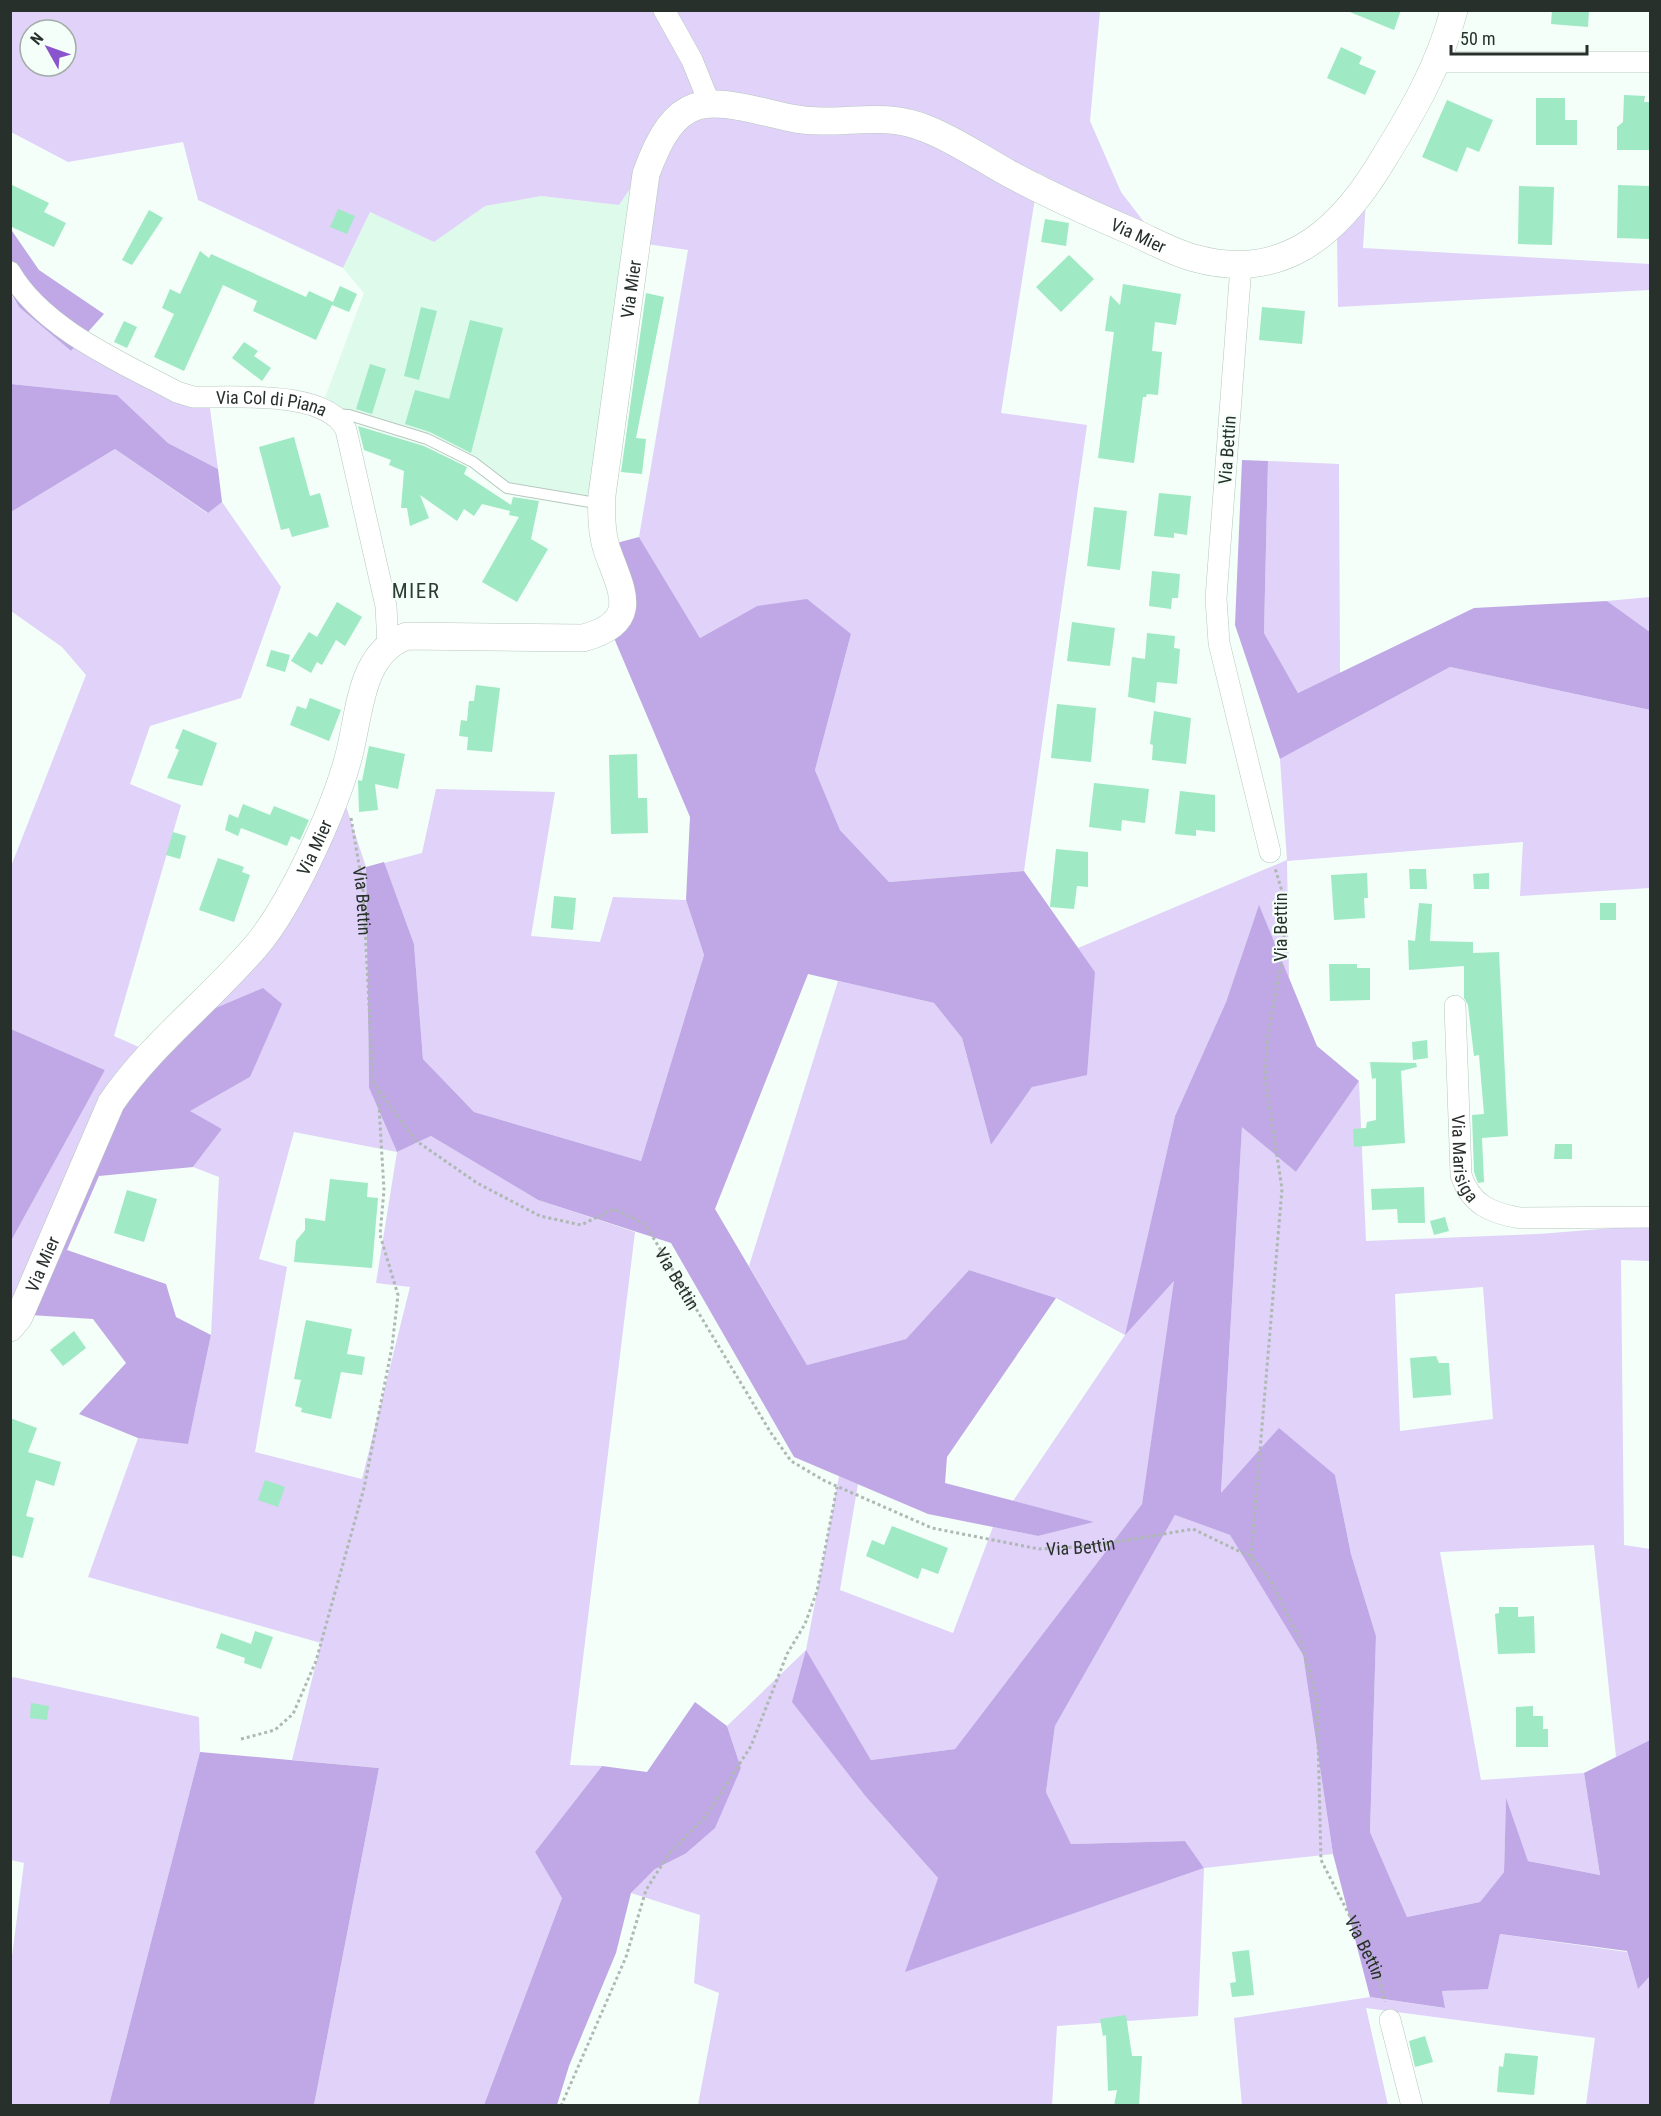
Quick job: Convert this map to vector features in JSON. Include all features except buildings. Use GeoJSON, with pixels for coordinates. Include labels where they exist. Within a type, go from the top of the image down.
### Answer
{"type":"FeatureCollection","features":[{"type":"Feature","properties":{"kind":"street"},"geometry":{"type":"LineString","coordinates":[[664,10],[692,60],[709,102]]}},
{"type":"Feature","properties":{"kind":"street","name":"Via Mier"},"geometry":{"type":"LineString","coordinates":[[10,1328],[18,1317],[111,1103],[132,1075],[257,945],[279,913],[336,795],[350,754],[368,675],[387,646],[407,636],[568,639],[595,635],[615,621],[624,600],[622,587],[603,532],[602,504],[646,174],[662,137],[678,116],[709,102],[735,104],[796,119],[824,122],[878,117],[905,121],[944,136],[1018,178],[1164,248],[1209,262],[1241,266],[1287,256],[1303,249],[1332,226],[1371,179],[1415,108],[1439,62],[1455,10]]}},
{"type":"Feature","properties":{"kind":"street"},"geometry":{"type":"LineString","coordinates":[[1439,62],[1650,62]]}},
{"type":"Feature","properties":{"kind":"street","name":"Via Bettin"},"geometry":{"type":"LineString","coordinates":[[1241,266],[1216,598],[1218,632],[1230,696],[1270,852]]}},
{"type":"Feature","properties":{"kind":"street","name":"Via Col di Piana"},"geometry":{"type":"LineString","coordinates":[[10,272],[21,290],[80,340],[177,392],[193,397],[296,401],[318,405],[334,414],[346,430],[364,504],[386,606],[387,646]]}},
{"type":"Feature","properties":{"kind":"street","name":"Via Marisiga"},"geometry":{"type":"LineString","coordinates":[[1455,1006],[1461,1175],[1467,1192],[1479,1205],[1500,1215],[1520,1218],[1650,1217]]}},
{"type":"Feature","properties":{"kind":"street"},"geometry":{"type":"LineString","coordinates":[[1390,2020],[1412,2106]]}},
{"type":"Feature","properties":{"kind":"lane"},"geometry":{"type":"LineString","coordinates":[[334,414],[349,415],[427,439],[473,462],[507,488],[602,504]]}},
{"type":"Feature","properties":{"kind":"path","name":"Via Bettin"},"geometry":{"type":"LineString","coordinates":[[350,810],[363,888],[373,1082],[415,1140],[477,1183],[540,1216],[581,1225],[614,1209],[645,1224],[771,1433],[791,1461],[837,1487],[932,1528],[1039,1549],[1093,1546],[1193,1529],[1251,1557],[1270,1581],[1301,1642],[1317,1698],[1321,1860],[1377,1970],[1390,2020]]}},
{"type":"Feature","properties":{"kind":"path","name":"Via Bettin"},"geometry":{"type":"LineString","coordinates":[[1251,1557],[1281,1189],[1266,1077],[1268,1035],[1284,948],[1284,898],[1270,852]]}},
{"type":"Feature","properties":{"kind":"path"},"geometry":{"type":"LineString","coordinates":[[242,1739],[275,1730],[293,1714],[316,1661],[364,1488],[392,1347],[398,1295],[380,1235],[384,1190],[378,1088]]}},
{"type":"Feature","properties":{"kind":"path"},"geometry":{"type":"LineString","coordinates":[[561,2106],[626,1957],[646,1890],[668,1856],[705,1816],[752,1746],[787,1654],[805,1624],[817,1591],[837,1487]]}},
{"type":"Feature","properties":{"kind":"shaded area"},"geometry":{"type":"Polygon","coordinates":[[[10,11],[1100,11],[1090,121],[1121,192],[1157,239],[1039,173],[1001,413],[1087,425],[1024,871],[889,882],[840,830],[815,770],[851,634],[757,606],[700,638],[639,537],[688,250],[633,242],[643,170],[619,205],[541,196],[485,206],[434,242],[370,212],[343,268],[198,200],[183,142],[68,162],[11,132],[10,11]]]}},
{"type":"Feature","properties":{"kind":"shaded area"},"geometry":{"type":"Polygon","coordinates":[[[1368,168],[1363,248],[1650,264],[1650,290],[1338,307],[1337,233],[1368,168]]]}},
{"type":"Feature","properties":{"kind":"shaded area"},"geometry":{"type":"Polygon","coordinates":[[[644,169],[599,506],[502,490],[470,464],[398,426],[323,403],[364,293],[343,268],[370,212],[434,242],[485,206],[540,196],[619,205],[644,169]]]}},
{"type":"Feature","properties":{"kind":"shaded area"},"geometry":{"type":"Polygon","coordinates":[[[10,228],[39,270],[104,314],[71,351],[19,307],[11,293],[10,228]]]}},
{"type":"Feature","properties":{"kind":"shaded area"},"geometry":{"type":"Polygon","coordinates":[[[10,293],[19,307],[71,351],[83,337],[185,392],[208,393],[218,469],[168,443],[117,395],[11,384],[10,293]]]}},
{"type":"Feature","properties":{"kind":"shaded area"},"geometry":{"type":"Polygon","coordinates":[[[11,384],[117,395],[168,443],[218,469],[222,502],[208,513],[115,449],[11,512],[11,384]]]}},
{"type":"Feature","properties":{"kind":"shaded area"},"geometry":{"type":"Polygon","coordinates":[[[115,449],[207,513],[222,502],[281,587],[241,698],[150,726],[130,784],[181,805],[114,1036],[157,1055],[30,1315],[11,1300],[11,1241],[105,1070],[11,1029],[10,869],[86,675],[62,647],[11,611],[11,512],[115,449]]]}},
{"type":"Feature","properties":{"kind":"shaded area"},"geometry":{"type":"Polygon","coordinates":[[[1242,460],[1268,461],[1264,633],[1298,693],[1474,608],[1607,601],[1650,632],[1650,710],[1450,667],[1280,759],[1235,625],[1242,460]]]}},
{"type":"Feature","properties":{"kind":"shaded area"},"geometry":{"type":"Polygon","coordinates":[[[1268,461],[1339,464],[1340,673],[1298,693],[1264,633],[1268,461]]]}},
{"type":"Feature","properties":{"kind":"shaded area"},"geometry":{"type":"Polygon","coordinates":[[[639,537],[700,638],[757,606],[807,599],[851,634],[815,770],[840,830],[889,882],[1024,871],[1095,972],[1087,1075],[1032,1087],[991,1145],[962,1038],[934,1003],[808,974],[715,1209],[807,1365],[906,1339],[969,1270],[1056,1298],[947,1457],[945,1483],[1094,1522],[1038,1536],[928,1514],[794,1457],[671,1243],[538,1200],[431,1136],[397,1152],[369,1088],[366,867],[384,862],[414,944],[423,1059],[474,1112],[641,1161],[704,955],[686,900],[690,817],[611,631],[609,545],[639,537]]]}},
{"type":"Feature","properties":{"kind":"shaded area"},"geometry":{"type":"Polygon","coordinates":[[[1650,597],[1650,632],[1607,601],[1650,597]]]}},
{"type":"Feature","properties":{"kind":"shaded area"},"geometry":{"type":"Polygon","coordinates":[[[1450,667],[1650,710],[1650,888],[1520,896],[1523,842],[1287,861],[1289,978],[1259,906],[1226,1002],[1175,1116],[1126,1333],[1175,1280],[1142,1504],[955,1749],[871,1760],[806,1651],[867,1798],[938,1878],[906,1971],[1204,1868],[1198,2016],[1057,2026],[1052,2105],[698,2105],[719,1993],[694,1983],[700,1915],[631,1893],[655,1869],[685,1854],[741,1768],[727,1726],[806,1650],[839,1476],[858,1484],[840,1590],[953,1633],[993,1527],[1038,1536],[1093,1522],[1013,1501],[1125,1335],[1056,1298],[969,1270],[906,1339],[807,1365],[749,1266],[838,981],[934,1003],[962,1038],[991,1145],[1032,1087],[1095,972],[1078,948],[1287,860],[1280,759],[1450,667]]]}},
{"type":"Feature","properties":{"kind":"shaded area"},"geometry":{"type":"Polygon","coordinates":[[[436,789],[555,792],[531,936],[600,942],[613,897],[686,900],[704,955],[641,1161],[474,1112],[423,1059],[414,944],[384,863],[422,853],[436,789]]]}},
{"type":"Feature","properties":{"kind":"shaded area"},"geometry":{"type":"Polygon","coordinates":[[[343,797],[366,867],[369,1088],[397,1152],[431,1136],[538,1200],[635,1232],[570,1765],[602,1766],[535,1852],[562,1898],[484,2105],[314,2105],[379,1768],[292,1760],[321,1643],[88,1577],[138,1438],[188,1443],[211,1335],[219,1177],[193,1167],[222,1129],[189,1111],[250,1077],[192,1018],[343,797]],[[294,1132],[259,1259],[287,1267],[255,1452],[362,1479],[410,1287],[376,1283],[397,1152],[294,1132]]]}},
{"type":"Feature","properties":{"kind":"shaded area"},"geometry":{"type":"Polygon","coordinates":[[[1259,905],[1317,1046],[1359,1081],[1296,1172],[1242,1127],[1221,1493],[1279,1428],[1335,1475],[1351,1554],[1376,1636],[1370,1832],[1407,1917],[1480,1902],[1504,1872],[1506,1798],[1528,1861],[1600,1875],[1584,1773],[1650,1740],[1650,1976],[1638,1989],[1627,1951],[1500,1934],[1488,1989],[1442,1991],[1445,2008],[1370,1997],[1333,1854],[1303,1655],[1230,1535],[1175,1515],[1055,1726],[1046,1792],[1071,1844],[1185,1841],[1204,1868],[905,1972],[938,1878],[867,1798],[792,1702],[806,1650],[871,1760],[955,1749],[1142,1504],[1174,1281],[1125,1335],[1175,1116],[1226,1002],[1259,905]]]}},
{"type":"Feature","properties":{"kind":"shaded area"},"geometry":{"type":"Polygon","coordinates":[[[263,988],[282,1004],[250,1077],[190,1111],[222,1129],[193,1167],[99,1176],[67,1250],[166,1284],[176,1317],[211,1335],[188,1444],[138,1438],[79,1414],[126,1363],[93,1319],[30,1315],[133,1081],[192,1018],[263,988]]]}},
{"type":"Feature","properties":{"kind":"shaded area"},"geometry":{"type":"Polygon","coordinates":[[[11,1029],[105,1070],[11,1241],[11,1029]]]}},
{"type":"Feature","properties":{"kind":"shaded area"},"geometry":{"type":"Polygon","coordinates":[[[1359,1081],[1366,1241],[1539,1234],[1650,1225],[1650,1261],[1621,1260],[1624,1545],[1650,1549],[1650,1740],[1616,1757],[1594,1545],[1440,1552],[1481,1780],[1584,1773],[1600,1875],[1528,1861],[1506,1800],[1504,1872],[1480,1902],[1407,1917],[1370,1832],[1376,1636],[1351,1554],[1335,1475],[1221,1494],[1242,1126],[1296,1172],[1359,1081]],[[1483,1287],[1395,1294],[1400,1431],[1493,1419],[1483,1287]]]}},
{"type":"Feature","properties":{"kind":"shaded area"},"geometry":{"type":"Polygon","coordinates":[[[1175,1515],[1230,1535],[1303,1655],[1333,1854],[1204,1868],[1185,1841],[1071,1844],[1046,1792],[1055,1726],[1175,1515]]]}},
{"type":"Feature","properties":{"kind":"shaded area"},"geometry":{"type":"Polygon","coordinates":[[[13,1677],[199,1717],[200,1752],[109,2105],[11,2106],[10,1972],[24,1863],[11,1860],[10,1683],[13,1677]]]}},
{"type":"Feature","properties":{"kind":"shaded area"},"geometry":{"type":"Polygon","coordinates":[[[695,1702],[727,1726],[741,1768],[715,1828],[685,1854],[655,1869],[631,1893],[616,1953],[569,2066],[557,2105],[484,2105],[562,1898],[535,1852],[602,1766],[647,1772],[695,1702]]]}},
{"type":"Feature","properties":{"kind":"shaded area"},"geometry":{"type":"Polygon","coordinates":[[[200,1752],[379,1768],[314,2105],[109,2105],[200,1752]]]}},
{"type":"Feature","properties":{"kind":"shaded area"},"geometry":{"type":"Polygon","coordinates":[[[1500,1934],[1627,1952],[1638,1988],[1650,1976],[1650,2105],[1586,2105],[1595,2038],[1366,2008],[1388,2105],[1242,2105],[1234,2018],[1370,1997],[1444,2008],[1442,1991],[1488,1988],[1500,1934]]]}},
{"type":"Feature","properties":{"kind":"district","name":"MIER"},"geometry":{"type":"Point","coordinates":[416,591]}}]}
